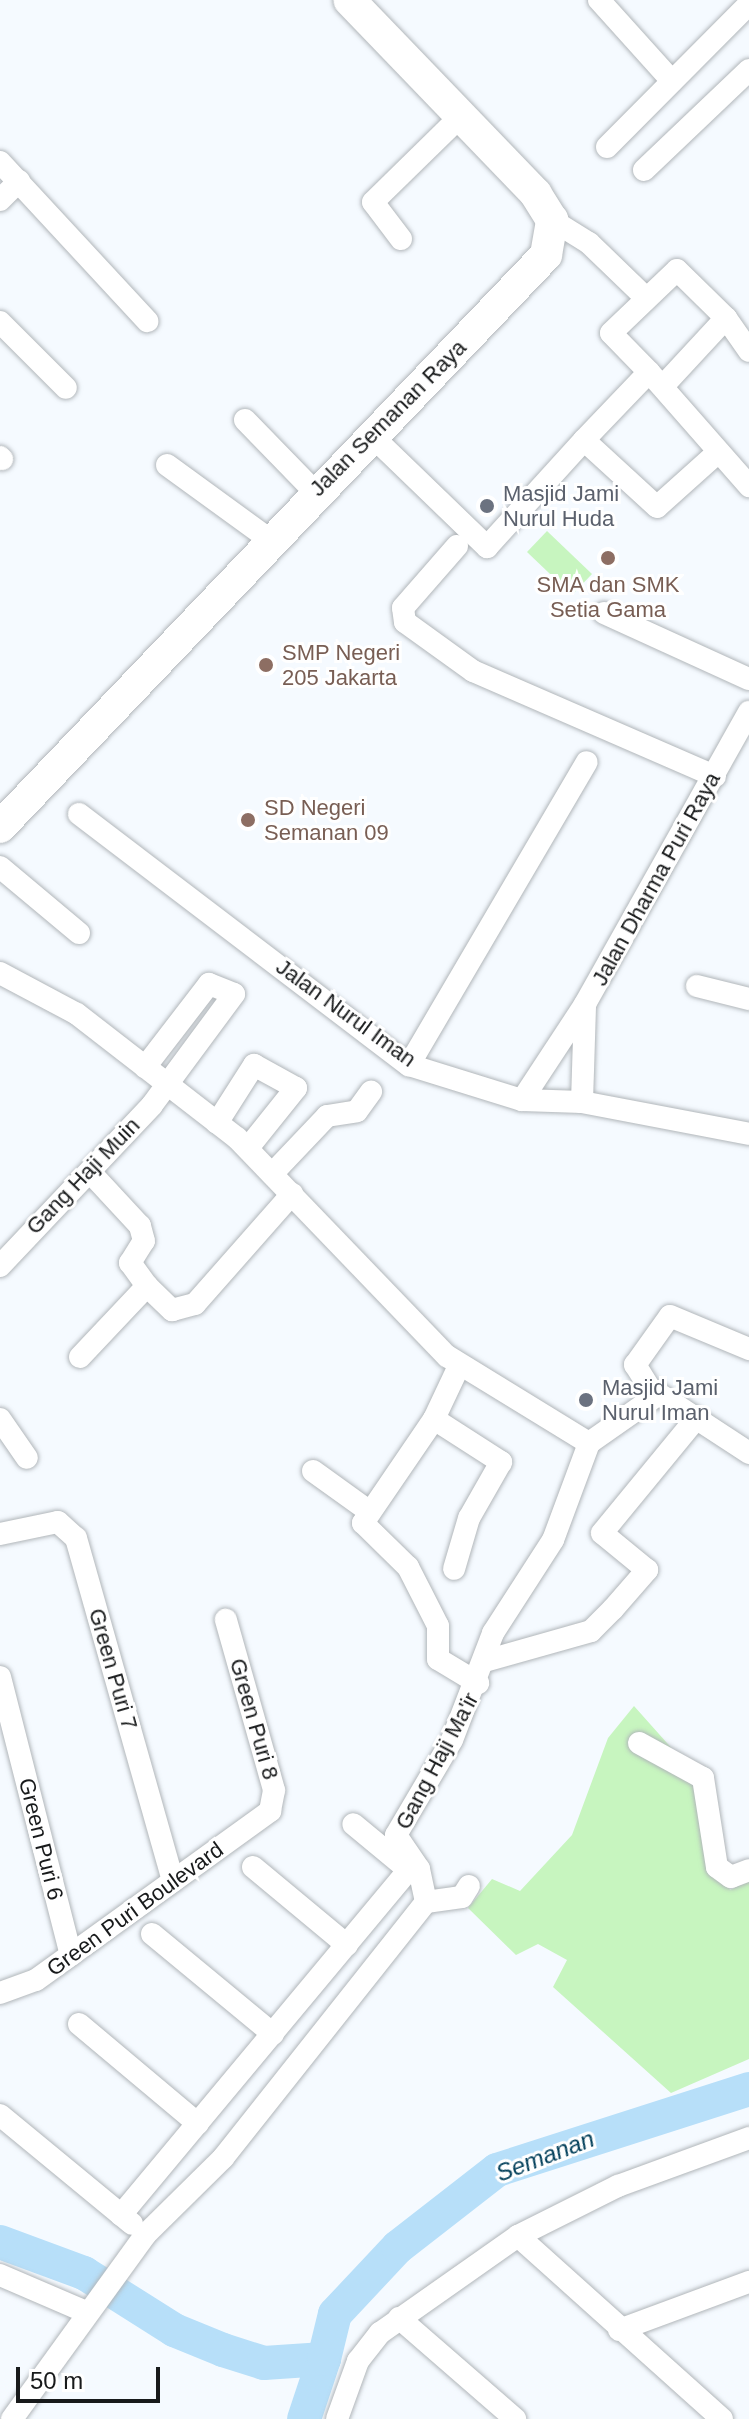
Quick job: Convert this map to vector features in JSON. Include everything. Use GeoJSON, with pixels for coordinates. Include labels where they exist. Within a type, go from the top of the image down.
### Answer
{"type":"FeatureCollection","features":[{"type":"Feature","properties":{"kind":"street"},"geometry":{"type":"LineString","coordinates":[[349,0],[463,114],[552,220],[589,243],[646,298]]}},
{"type":"Feature","properties":{"kind":"street"},"geometry":{"type":"LineString","coordinates":[[599,0],[672,81]]}},
{"type":"Feature","properties":{"kind":"street"},"geometry":{"type":"LineString","coordinates":[[607,147],[749,4]]}},
{"type":"Feature","properties":{"kind":"street"},"geometry":{"type":"LineString","coordinates":[[644,170],[749,70]]}},
{"type":"Feature","properties":{"kind":"street"},"geometry":{"type":"LineString","coordinates":[[401,239],[373,202],[463,114]]}},
{"type":"Feature","properties":{"kind":"street"},"geometry":{"type":"LineString","coordinates":[[0,162],[147,321]]}},
{"type":"Feature","properties":{"kind":"street"},"geometry":{"type":"LineString","coordinates":[[0,200],[19,181]]}},
{"type":"Feature","properties":{"kind":"street","name":"Jalan Semanan Raya"},"geometry":{"type":"LineString","coordinates":[[0,827],[314,491],[533,273],[546,255],[552,220]]}},
{"type":"Feature","properties":{"kind":"street"},"geometry":{"type":"LineString","coordinates":[[749,351],[726,318],[676,269],[611,335],[656,379],[716,454],[749,486]]}},
{"type":"Feature","properties":{"kind":"street"},"geometry":{"type":"LineString","coordinates":[[370,434],[487,547],[584,440],[726,318]]}},
{"type":"Feature","properties":{"kind":"street"},"geometry":{"type":"LineString","coordinates":[[0,322],[66,388]]}},
{"type":"Feature","properties":{"kind":"street"},"geometry":{"type":"LineString","coordinates":[[245,420],[314,491]]}},
{"type":"Feature","properties":{"kind":"street"},"geometry":{"type":"LineString","coordinates":[[584,440],[657,507],[716,454]]}},
{"type":"Feature","properties":{"kind":"street"},"geometry":{"type":"LineString","coordinates":[[167,465],[269,539]]}},
{"type":"Feature","properties":{"kind":"street"},"geometry":{"type":"LineString","coordinates":[[457,546],[403,608],[405,622],[473,671],[715,776]]}},
{"type":"Feature","properties":{"kind":"street"},"geometry":{"type":"LineString","coordinates":[[604,613],[749,679]]}},
{"type":"Feature","properties":{"kind":"street","name":"Jalan Dharma Puri Raya"},"geometry":{"type":"LineString","coordinates":[[522,1100],[585,1004],[749,712]]}},
{"type":"Feature","properties":{"kind":"street"},"geometry":{"type":"LineString","coordinates":[[409,1065],[587,762]]}},
{"type":"Feature","properties":{"kind":"street","name":"Jalan Nurul Iman"},"geometry":{"type":"LineString","coordinates":[[79,814],[409,1065],[522,1100],[582,1102],[749,1134]]}},
{"type":"Feature","properties":{"kind":"street"},"geometry":{"type":"LineString","coordinates":[[0,867],[79,933]]}},
{"type":"Feature","properties":{"kind":"street"},"geometry":{"type":"LineString","coordinates":[[0,973],[77,1014],[145,1067],[163,1085],[248,1148],[459,1366],[589,1443],[654,1395]]}},
{"type":"Feature","properties":{"kind":"street","name":"Gang Haji Muin"},"geometry":{"type":"LineString","coordinates":[[0,1266],[90,1172],[221,1018],[234,994],[228,989],[209,984],[145,1067]]}},
{"type":"Feature","properties":{"kind":"street"},"geometry":{"type":"LineString","coordinates":[[697,986],[749,999]]}},
{"type":"Feature","properties":{"kind":"street","name":"Jalan Dharma Puri Raya"},"geometry":{"type":"LineString","coordinates":[[582,1102],[585,1004]]}},
{"type":"Feature","properties":{"kind":"street"},"geometry":{"type":"LineString","coordinates":[[217,1123],[254,1065],[289,1083],[297,1091],[248,1148]]}},
{"type":"Feature","properties":{"kind":"street"},"geometry":{"type":"LineString","coordinates":[[272,1174],[327,1116],[349,1116],[371,1092]]}},
{"type":"Feature","properties":{"kind":"street"},"geometry":{"type":"LineString","coordinates":[[90,1172],[140,1226],[144,1241],[130,1263],[147,1286],[172,1310],[195,1304],[292,1194]]}},
{"type":"Feature","properties":{"kind":"street"},"geometry":{"type":"LineString","coordinates":[[80,1357],[147,1286]]}},
{"type":"Feature","properties":{"kind":"street"},"geometry":{"type":"LineString","coordinates":[[749,1349],[670,1316],[635,1365],[654,1395],[749,1453]]}},
{"type":"Feature","properties":{"kind":"street"},"geometry":{"type":"LineString","coordinates":[[459,1366],[434,1419],[363,1524],[408,1567],[438,1626],[438,1659],[478,1683]]}},
{"type":"Feature","properties":{"kind":"street"},"geometry":{"type":"LineString","coordinates":[[0,1419],[27,1458]]}},
{"type":"Feature","properties":{"kind":"street"},"geometry":{"type":"LineString","coordinates":[[434,1419],[501,1462],[469,1518],[454,1569]]}},
{"type":"Feature","properties":{"kind":"street"},"geometry":{"type":"LineString","coordinates":[[485,1661],[591,1631],[647,1570],[602,1533],[694,1421]]}},
{"type":"Feature","properties":{"kind":"street","name":"Gang Haji Ma'ir"},"geometry":{"type":"LineString","coordinates":[[426,1902],[419,1869],[396,1835],[478,1683],[493,1633],[553,1540],[589,1443]]}},
{"type":"Feature","properties":{"kind":"street"},"geometry":{"type":"LineString","coordinates":[[313,1471],[370,1512]]}},
{"type":"Feature","properties":{"kind":"street","name":"Green Puri 7"},"geometry":{"type":"LineString","coordinates":[[0,1534],[58,1522],[76,1538],[173,1881]]}},
{"type":"Feature","properties":{"kind":"street","name":"Green Puri 8"},"geometry":{"type":"LineString","coordinates":[[226,1620],[274,1790],[264,1816]]}},
{"type":"Feature","properties":{"kind":"street","name":"Green Puri 6"},"geometry":{"type":"LineString","coordinates":[[0,1677],[71,1955]]}},
{"type":"Feature","properties":{"kind":"street"},"geometry":{"type":"LineString","coordinates":[[639,1743],[703,1778],[717,1867],[731,1877],[749,1870]]}},
{"type":"Feature","properties":{"kind":"street","name":"Green Puri Boulevard"},"geometry":{"type":"LineString","coordinates":[[0,1993],[71,1955],[264,1816]]}},
{"type":"Feature","properties":{"kind":"street"},"geometry":{"type":"LineString","coordinates":[[121,2215],[347,1945],[405,1870],[353,1824]]}},
{"type":"Feature","properties":{"kind":"street"},"geometry":{"type":"LineString","coordinates":[[253,1867],[347,1945]]}},
{"type":"Feature","properties":{"kind":"street"},"geometry":{"type":"LineString","coordinates":[[12,2419],[145,2235],[223,2158],[426,1902],[462,1897],[469,1886]]}},
{"type":"Feature","properties":{"kind":"street"},"geometry":{"type":"LineString","coordinates":[[152,1934],[273,2034]]}},
{"type":"Feature","properties":{"kind":"street"},"geometry":{"type":"LineString","coordinates":[[79,2024],[198,2124]]}},
{"type":"Feature","properties":{"kind":"street"},"geometry":{"type":"LineString","coordinates":[[0,2115],[145,2235]]}},
{"type":"Feature","properties":{"kind":"street"},"geometry":{"type":"LineString","coordinates":[[337,2419],[358,2361],[399,2318],[518,2236],[618,2186],[749,2138]]}},
{"type":"Feature","properties":{"kind":"street"},"geometry":{"type":"LineString","coordinates":[[518,2236],[619,2330],[722,2419]]}},
{"type":"Feature","properties":{"kind":"street"},"geometry":{"type":"LineString","coordinates":[[0,2275],[90,2308]]}},
{"type":"Feature","properties":{"kind":"street"},"geometry":{"type":"LineString","coordinates":[[619,2330],[744,2291]]}},
{"type":"Feature","properties":{"kind":"street"},"geometry":{"type":"LineString","coordinates":[[399,2318],[515,2419]]}},
{"type":"Feature","properties":{"kind":"green space"},"geometry":{"type":"Polygon","coordinates":[[[547,531],[592,574],[572,595],[527,552],[547,531]]]}},
{"type":"Feature","properties":{"kind":"green space"},"geometry":{"type":"Polygon","coordinates":[[[634,1706],[708,1789],[700,1830],[730,1890],[749,1881],[749,2059],[671,2093],[553,1987],[567,1960],[538,1944],[516,1955],[468,1908],[492,1879],[520,1891],[572,1835],[608,1738],[634,1706]]]}},
{"type":"Feature","properties":{"kind":"waterway","name":"Semanan"},"geometry":{"type":"LineString","coordinates":[[324,2359],[335,2314],[398,2247],[497,2170],[749,2089]]}},
{"type":"Feature","properties":{"kind":"waterway"},"geometry":{"type":"LineString","coordinates":[[0,2242],[84,2273],[174,2330],[223,2350],[264,2363],[324,2359],[304,2419]]}},
{"type":"Feature","properties":{"kind":"place","name":"Masjid Jami Nurul Huda"},"geometry":{"type":"Point","coordinates":[487,506]}},
{"type":"Feature","properties":{"kind":"place","name":"SMA dan SMK Setia Gama"},"geometry":{"type":"Point","coordinates":[608,558]}},
{"type":"Feature","properties":{"kind":"place","name":"SMP Negeri 205 Jakarta"},"geometry":{"type":"Point","coordinates":[266,665]}},
{"type":"Feature","properties":{"kind":"place","name":"SD Negeri Semanan 09"},"geometry":{"type":"Point","coordinates":[248,820]}},
{"type":"Feature","properties":{"kind":"place","name":"Masjid Jami Nurul Iman"},"geometry":{"type":"Point","coordinates":[586,1400]}}]}
